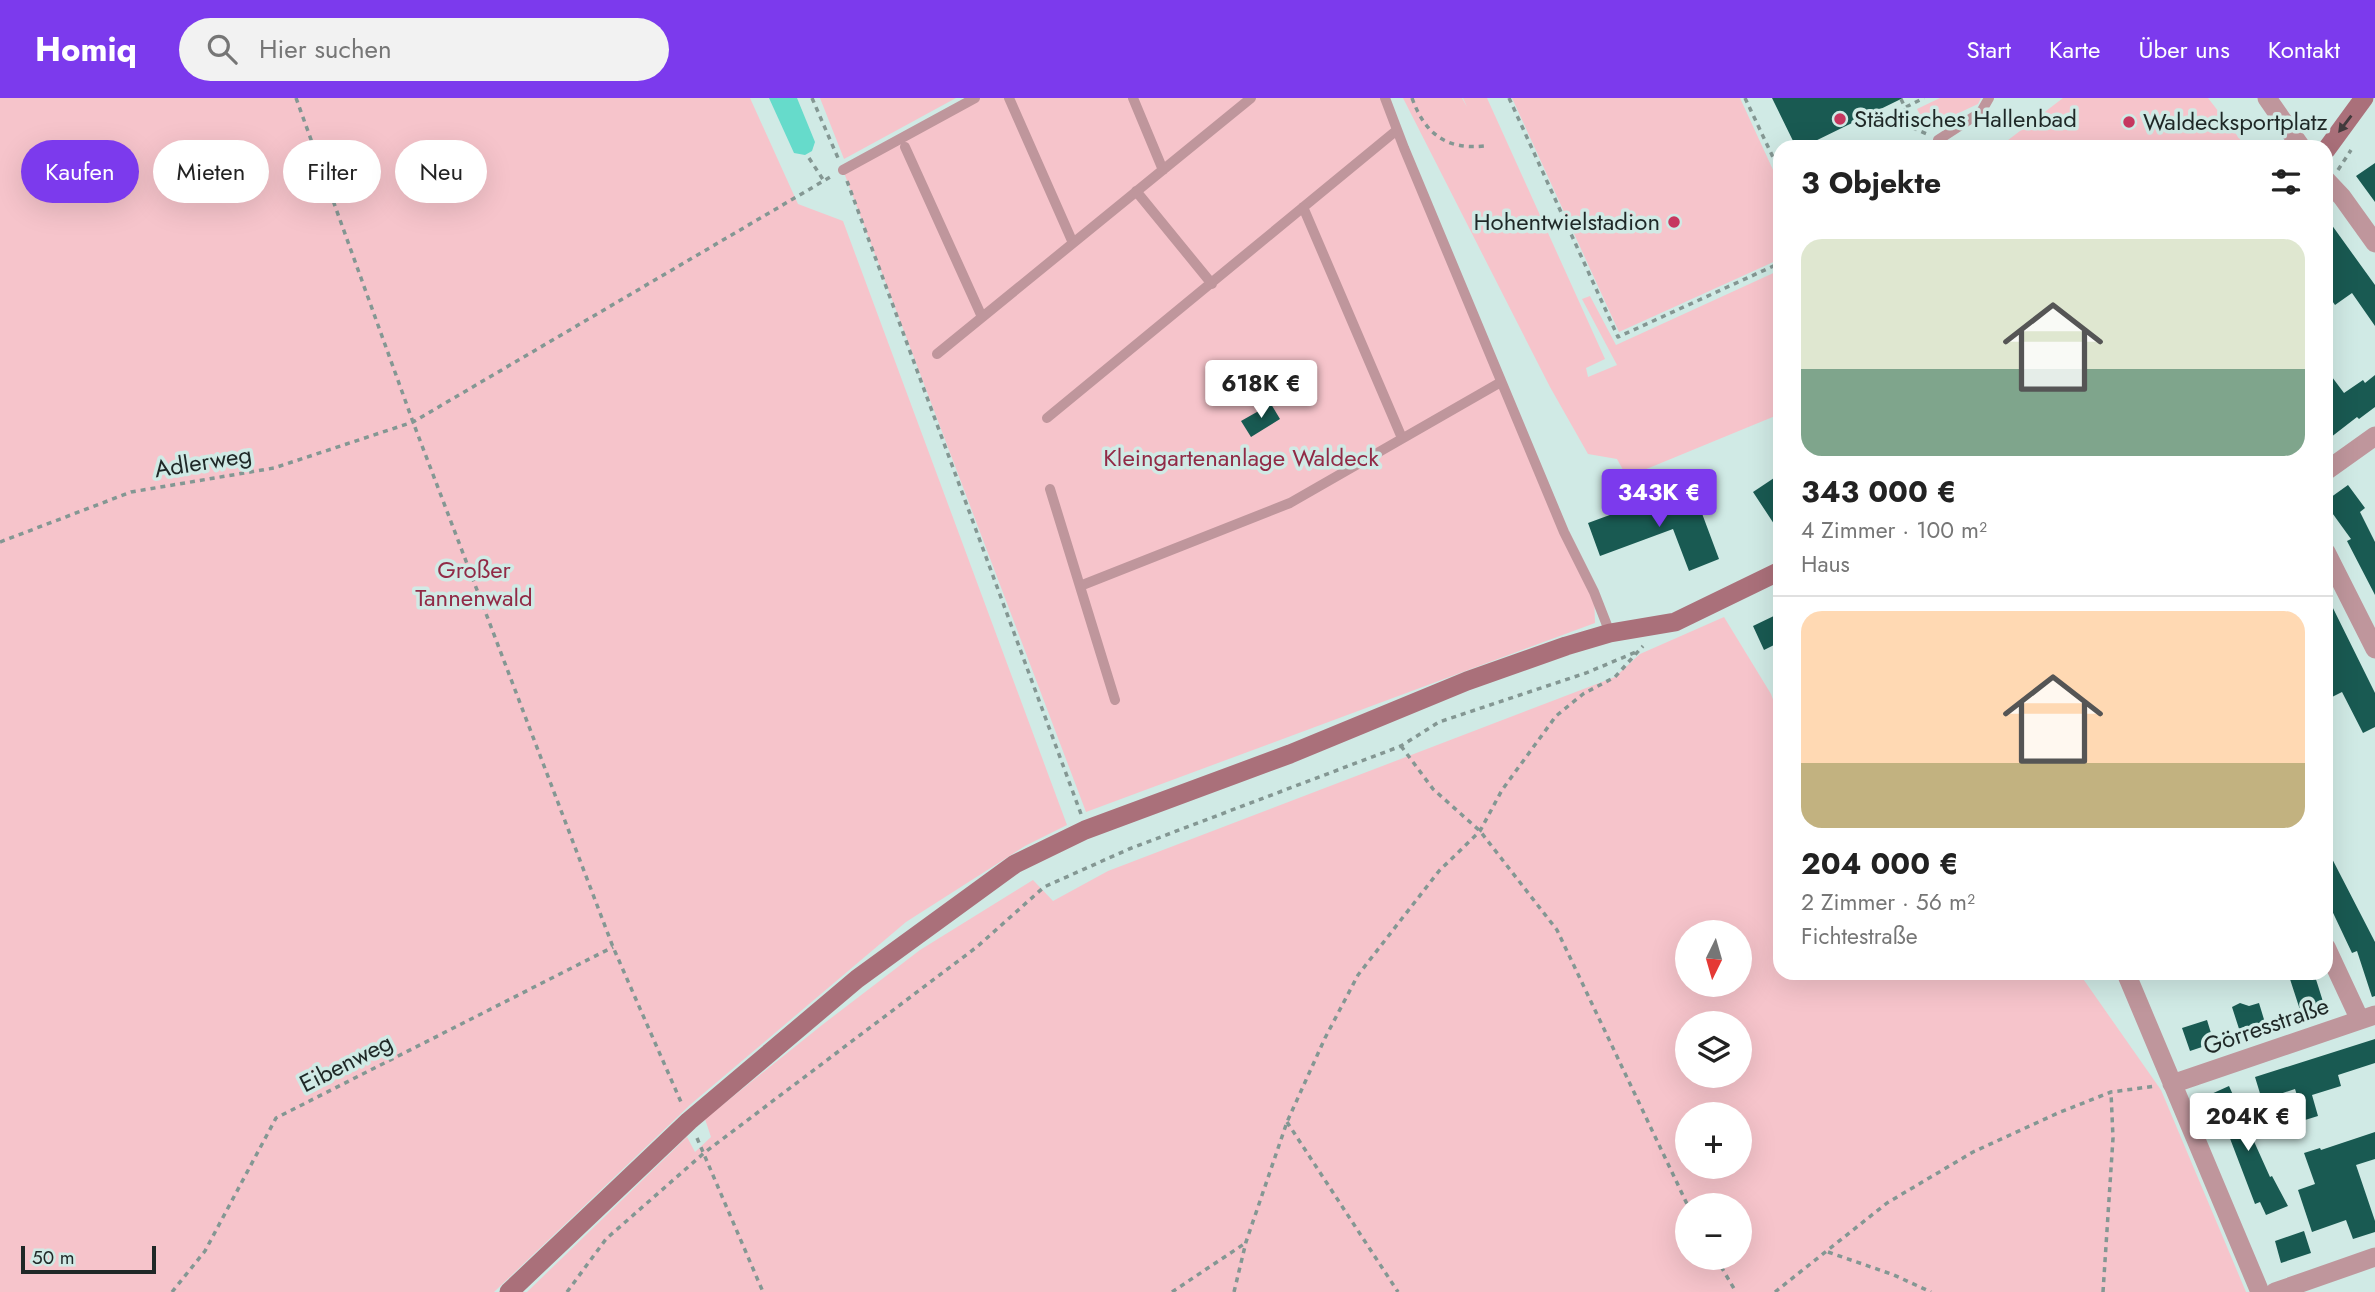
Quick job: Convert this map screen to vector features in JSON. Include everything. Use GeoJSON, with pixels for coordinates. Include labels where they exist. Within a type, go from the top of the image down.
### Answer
{"type":"FeatureCollection","features":[{"type":"Feature","properties":{"kind":"main road"},"geometry":{"type":"LineString","coordinates":[[2333,140],[2364,98]]}},
{"type":"Feature","properties":{"kind":"main road"},"geometry":{"type":"LineString","coordinates":[[509,1292],[689,1121],[857,979],[1015,864],[1085,830],[1290,754],[1466,681],[1610,633],[1675,622],[1773,574]]}},
{"type":"Feature","properties":{"kind":"street"},"geometry":{"type":"LineString","coordinates":[[2267,98],[2296,140]]}},
{"type":"Feature","properties":{"kind":"street"},"geometry":{"type":"LineString","coordinates":[[2333,187],[2375,243]]}},
{"type":"Feature","properties":{"kind":"street"},"geometry":{"type":"LineString","coordinates":[[2333,466],[2375,436]]}},
{"type":"Feature","properties":{"kind":"street"},"geometry":{"type":"LineString","coordinates":[[2333,566],[2375,649]]}},
{"type":"Feature","properties":{"kind":"street"},"geometry":{"type":"LineString","coordinates":[[2333,959],[2368,1018]]}},
{"type":"Feature","properties":{"kind":"street"},"geometry":{"type":"LineString","coordinates":[[2129,980],[2260,1292]]}},
{"type":"Feature","properties":{"kind":"street","name":"Görresstraße"},"geometry":{"type":"LineString","coordinates":[[2172,1084],[2368,1018]]}},
{"type":"Feature","properties":{"kind":"street"},"geometry":{"type":"LineString","coordinates":[[2276,1292],[2375,1257]]}},
{"type":"Feature","properties":{"kind":"lane"},"geometry":{"type":"LineString","coordinates":[[843,170],[975,98]]}},
{"type":"Feature","properties":{"kind":"lane"},"geometry":{"type":"LineString","coordinates":[[1009,98],[1073,243]]}},
{"type":"Feature","properties":{"kind":"lane"},"geometry":{"type":"LineString","coordinates":[[1133,98],[1163,170]]}},
{"type":"Feature","properties":{"kind":"lane"},"geometry":{"type":"LineString","coordinates":[[937,354],[1251,98]]}},
{"type":"Feature","properties":{"kind":"lane"},"geometry":{"type":"LineString","coordinates":[[1385,98],[1564,533],[1594,592],[1610,633]]}},
{"type":"Feature","properties":{"kind":"lane"},"geometry":{"type":"LineString","coordinates":[[1938,139],[1981,112],[1989,98]]}},
{"type":"Feature","properties":{"kind":"lane"},"geometry":{"type":"LineString","coordinates":[[1047,418],[1397,130]]}},
{"type":"Feature","properties":{"kind":"lane"},"geometry":{"type":"LineString","coordinates":[[905,147],[982,317]]}},
{"type":"Feature","properties":{"kind":"lane"},"geometry":{"type":"LineString","coordinates":[[1136,191],[1212,284]]}},
{"type":"Feature","properties":{"kind":"lane"},"geometry":{"type":"LineString","coordinates":[[1303,206],[1402,438]]}},
{"type":"Feature","properties":{"kind":"lane"},"geometry":{"type":"LineString","coordinates":[[1080,586],[1290,503],[1501,382]]}},
{"type":"Feature","properties":{"kind":"lane"},"geometry":{"type":"LineString","coordinates":[[1050,489],[1115,700]]}},
{"type":"Feature","properties":{"kind":"path"},"geometry":{"type":"LineString","coordinates":[[296,98],[413,422]]}},
{"type":"Feature","properties":{"kind":"path"},"geometry":{"type":"LineString","coordinates":[[812,98],[843,170],[1085,830]]}},
{"type":"Feature","properties":{"kind":"path"},"geometry":{"type":"LineString","coordinates":[[1412,98],[1429,130],[1449,143],[1467,148],[1485,146]]}},
{"type":"Feature","properties":{"kind":"path"},"geometry":{"type":"LineString","coordinates":[[1509,98],[1618,337],[1773,266]]}},
{"type":"Feature","properties":{"kind":"path"},"geometry":{"type":"LineString","coordinates":[[1745,98],[1773,157]]}},
{"type":"Feature","properties":{"kind":"path"},"geometry":{"type":"LineString","coordinates":[[1906,107],[1924,98]]}},
{"type":"Feature","properties":{"kind":"path"},"geometry":{"type":"LineString","coordinates":[[1901,99],[1915,129],[1938,139]]}},
{"type":"Feature","properties":{"kind":"path"},"geometry":{"type":"LineString","coordinates":[[809,158],[824,181]]}},
{"type":"Feature","properties":{"kind":"path","name":"Adlerweg"},"geometry":{"type":"LineString","coordinates":[[0,542],[131,492],[274,468],[413,422],[843,170]]}},
{"type":"Feature","properties":{"kind":"path","name":"Eibenweg"},"geometry":{"type":"LineString","coordinates":[[172,1292],[205,1251],[276,1118],[613,947],[413,422]]}},
{"type":"Feature","properties":{"kind":"path"},"geometry":{"type":"LineString","coordinates":[[567,1292],[606,1239],[704,1153],[978,946],[1044,887],[1129,849],[1401,746],[1440,722],[1586,673],[1636,652]]}},
{"type":"Feature","properties":{"kind":"path"},"geometry":{"type":"LineString","coordinates":[[1234,1292],[1246,1242],[1287,1122],[1325,1038],[1358,975],[1439,871],[1480,831],[1502,790],[1556,716],[1583,694],[1615,677]]}},
{"type":"Feature","properties":{"kind":"path"},"geometry":{"type":"LineString","coordinates":[[1401,746],[1433,789],[1480,831],[1557,930],[1682,1193]]}},
{"type":"Feature","properties":{"kind":"path"},"geometry":{"type":"LineString","coordinates":[[1775,1292],[1887,1203],[1973,1152],[2111,1092],[2172,1084]]}},
{"type":"Feature","properties":{"kind":"path"},"geometry":{"type":"LineString","coordinates":[[2103,1292],[2113,1138],[2111,1092]]}},
{"type":"Feature","properties":{"kind":"path"},"geometry":{"type":"LineString","coordinates":[[1287,1122],[1398,1292]]}},
{"type":"Feature","properties":{"kind":"path"},"geometry":{"type":"LineString","coordinates":[[1172,1292],[1246,1242]]}},
{"type":"Feature","properties":{"kind":"path"},"geometry":{"type":"LineString","coordinates":[[1828,1252],[1894,1275],[1931,1292]]}},
{"type":"Feature","properties":{"kind":"path"},"geometry":{"type":"LineString","coordinates":[[1724,1270],[1736,1292]]}},
{"type":"Feature","properties":{"kind":"green space","name":"Großer Tannenwald"},"geometry":{"type":"Polygon","coordinates":[[[0,98],[750,98],[798,204],[843,221],[1067,825],[1025,846],[906,922],[691,1104],[494,1292],[0,1292],[0,98]]]}},
{"type":"Feature","properties":{"kind":"green space"},"geometry":{"type":"Polygon","coordinates":[[[820,98],[956,98],[844,159],[820,98]]]}},
{"type":"Feature","properties":{"kind":"green space","name":"Kleingartenanlage Waldeck"},"geometry":{"type":"Polygon","coordinates":[[[975,98],[1386,98],[1594,592],[1595,623],[1086,812],[843,170],[975,98]]]}},
{"type":"Feature","properties":{"kind":"green space"},"geometry":{"type":"Polygon","coordinates":[[[1403,98],[1462,98],[1467,107],[1463,98],[1487,98],[1605,359],[1586,368],[1588,377],[1617,365],[1582,299],[1590,296],[1616,345],[1773,273],[1773,417],[1627,477],[1617,459],[1588,454],[1550,387],[1403,98]]]}},
{"type":"Feature","properties":{"kind":"green space","name":"Hohentwielstadion"},"geometry":{"type":"Polygon","coordinates":[[[1512,98],[1740,98],[1773,170],[1773,262],[1619,332],[1512,98]]]}},
{"type":"Feature","properties":{"kind":"green space"},"geometry":{"type":"Polygon","coordinates":[[[1940,98],[1981,98],[1978,104],[1926,126],[1917,109],[1940,98]]]}},
{"type":"Feature","properties":{"kind":"green space","name":"Waldecksportplatz"},"geometry":{"type":"Polygon","coordinates":[[[2063,98],[2208,98],[2241,140],[2008,140],[2063,98]]]}},
{"type":"Feature","properties":{"kind":"green space"},"geometry":{"type":"Polygon","coordinates":[[[1724,617],[1773,700],[1773,980],[2084,980],[2161,1090],[2246,1292],[527,1292],[687,1137],[695,1152],[711,1137],[705,1119],[920,950],[1033,880],[1053,901],[1108,871],[1615,677],[1640,654],[1724,617]]]}},
{"type":"Feature","properties":{"kind":"shaded area"},"geometry":{"type":"Polygon","coordinates":[[[769,98],[797,98],[815,142],[812,151],[805,155],[794,153],[769,98]]]}},
{"type":"Feature","properties":{"kind":"building"},"geometry":{"type":"Polygon","coordinates":[[[1772,98],[1903,98],[1817,140],[1793,140],[1772,98]]]}},
{"type":"Feature","properties":{"kind":"building"},"geometry":{"type":"Polygon","coordinates":[[[2375,163],[2375,202],[2356,176],[2375,163]]]}},
{"type":"Feature","properties":{"kind":"building"},"geometry":{"type":"Polygon","coordinates":[[[2333,227],[2375,285],[2375,326],[2352,293],[2335,305],[2333,227]]]}},
{"type":"Feature","properties":{"kind":"building"},"geometry":{"type":"Polygon","coordinates":[[[2375,375],[2375,407],[2359,419],[2357,417],[2333,436],[2333,378],[2344,393],[2375,375]]]}},
{"type":"Feature","properties":{"kind":"building"},"geometry":{"type":"Polygon","coordinates":[[[1271,404],[1280,419],[1251,437],[1241,421],[1271,404]]]}},
{"type":"Feature","properties":{"kind":"building"},"geometry":{"type":"Polygon","coordinates":[[[1773,479],[1773,522],[1753,492],[1773,479]]]}},
{"type":"Feature","properties":{"kind":"building"},"geometry":{"type":"Polygon","coordinates":[[[2348,485],[2365,508],[2360,512],[2375,542],[2375,595],[2347,541],[2351,539],[2333,514],[2333,496],[2348,485]]]}},
{"type":"Feature","properties":{"kind":"building"},"geometry":{"type":"Polygon","coordinates":[[[1694,492],[1719,559],[1689,571],[1673,529],[1600,556],[1588,523],[1656,498],[1659,505],[1694,492]]]}},
{"type":"Feature","properties":{"kind":"building"},"geometry":{"type":"Polygon","coordinates":[[[2333,608],[2375,693],[2375,727],[2363,733],[2342,692],[2333,696],[2333,608]]]}},
{"type":"Feature","properties":{"kind":"building"},"geometry":{"type":"Polygon","coordinates":[[[1773,616],[1773,646],[1764,650],[1753,626],[1773,616]]]}},
{"type":"Feature","properties":{"kind":"building"},"geometry":{"type":"Polygon","coordinates":[[[2333,861],[2375,942],[2375,996],[2372,997],[2357,951],[2352,953],[2333,913],[2333,861]]]}},
{"type":"Feature","properties":{"kind":"building"},"geometry":{"type":"Polygon","coordinates":[[[2290,980],[2316,980],[2325,1008],[2302,1016],[2290,980]]]}},
{"type":"Feature","properties":{"kind":"building"},"geometry":{"type":"Polygon","coordinates":[[[2240,1003],[2249,1006],[2259,1003],[2266,1026],[2241,1035],[2232,1007],[2240,1003]]]}},
{"type":"Feature","properties":{"kind":"building"},"geometry":{"type":"Polygon","coordinates":[[[2207,1020],[2214,1043],[2190,1051],[2182,1028],[2207,1020]]]}},
{"type":"Feature","properties":{"kind":"building"},"geometry":{"type":"Polygon","coordinates":[[[2375,1039],[2375,1063],[2338,1075],[2341,1086],[2312,1095],[2318,1116],[2305,1120],[2295,1089],[2262,1100],[2255,1077],[2375,1039]]]}},
{"type":"Feature","properties":{"kind":"building"},"geometry":{"type":"Polygon","coordinates":[[[2229,1086],[2270,1177],[2272,1176],[2288,1206],[2266,1215],[2260,1202],[2255,1204],[2226,1128],[2224,1129],[2209,1095],[2229,1086]]]}},
{"type":"Feature","properties":{"kind":"building"},"geometry":{"type":"Polygon","coordinates":[[[2375,1132],[2375,1159],[2356,1165],[2375,1221],[2375,1232],[2353,1239],[2346,1220],[2312,1232],[2298,1190],[2315,1184],[2304,1153],[2375,1132]]]}},
{"type":"Feature","properties":{"kind":"building"},"geometry":{"type":"Polygon","coordinates":[[[2304,1231],[2311,1253],[2281,1263],[2275,1241],[2304,1231]]]}},
{"type":"Feature","properties":{"kind":"place","name":"Städtisches Hallenbad"},"geometry":{"type":"Point","coordinates":[1840,119]}},
{"type":"Feature","properties":{"kind":"place","name":"Waldecksportplatz"},"geometry":{"type":"Point","coordinates":[2129,122]}},
{"type":"Feature","properties":{"kind":"place","name":"Hohentwielstadion"},"geometry":{"type":"Point","coordinates":[1674,222]}}]}
